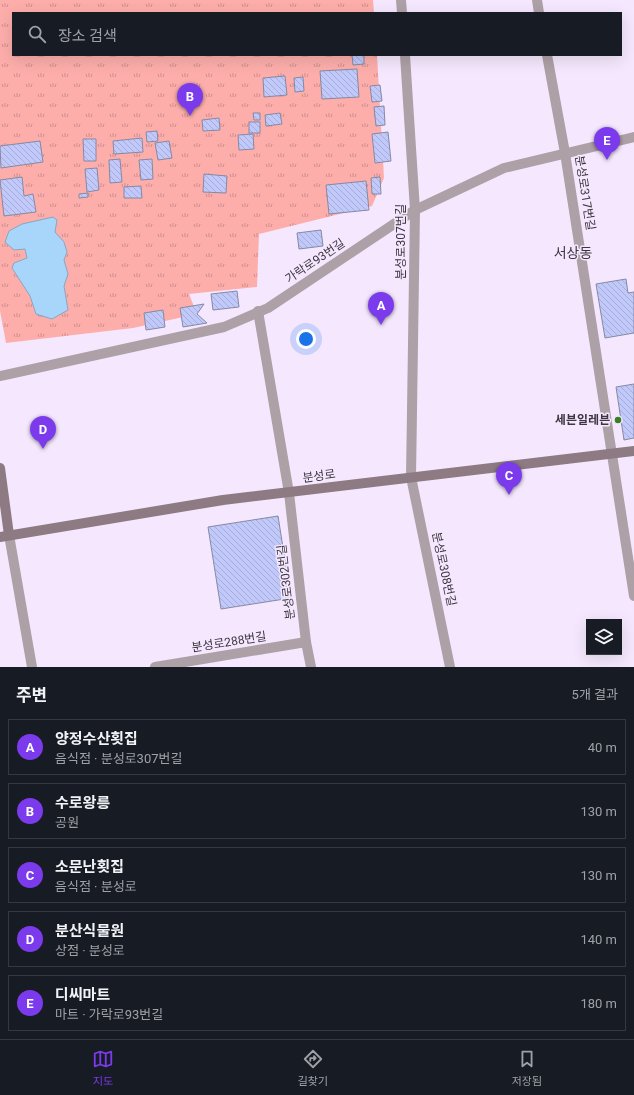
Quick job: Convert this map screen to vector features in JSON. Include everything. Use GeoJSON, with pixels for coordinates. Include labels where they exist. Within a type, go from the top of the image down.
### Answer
{"type":"FeatureCollection","features":[{"type":"Feature","properties":{"kind":"main road","name":"분성로"},"geometry":{"type":"LineString","coordinates":[[5,536],[222,500],[634,451]]}},
{"type":"Feature","properties":{"kind":"main road"},"geometry":{"type":"LineString","coordinates":[[0,468],[5,536]]}},
{"type":"Feature","properties":{"kind":"street"},"geometry":{"type":"LineString","coordinates":[[401,0],[402,12]]}},
{"type":"Feature","properties":{"kind":"street"},"geometry":{"type":"LineString","coordinates":[[537,0],[539,12]]}},
{"type":"Feature","properties":{"kind":"street","name":"분성로307번길"},"geometry":{"type":"LineString","coordinates":[[405,56],[415,210],[411,477]]}},
{"type":"Feature","properties":{"kind":"street","name":"분성로317번길"},"geometry":{"type":"LineString","coordinates":[[547,56],[565,153],[634,596]]}},
{"type":"Feature","properties":{"kind":"street","name":"가락로93번길"},"geometry":{"type":"LineString","coordinates":[[0,376],[224,327],[258,311],[268,308],[415,210],[504,168],[634,137]]}},
{"type":"Feature","properties":{"kind":"street","name":"분성로302번길"},"geometry":{"type":"LineString","coordinates":[[258,311],[289,493],[306,642],[311,667]]}},
{"type":"Feature","properties":{"kind":"street","name":"분성로308번길"},"geometry":{"type":"LineString","coordinates":[[411,477],[450,667]]}},
{"type":"Feature","properties":{"kind":"street"},"geometry":{"type":"LineString","coordinates":[[5,536],[32,667]]}},
{"type":"Feature","properties":{"kind":"street","name":"분성로288번길"},"geometry":{"type":"LineString","coordinates":[[155,667],[306,642]]}},
{"type":"Feature","properties":{"kind":"green space"},"geometry":{"type":"Polygon","coordinates":[[[0,0],[373,0],[374,12],[12,12],[12,56],[377,56],[384,178],[372,206],[259,234],[257,287],[189,294],[197,314],[133,328],[6,343],[0,311],[0,0]]]}},
{"type":"Feature","properties":{"kind":"water"},"geometry":{"type":"Polygon","coordinates":[[[53,217],[57,220],[55,232],[64,242],[67,252],[64,260],[68,274],[64,286],[68,310],[52,319],[36,314],[30,296],[12,268],[14,263],[27,258],[25,249],[14,250],[5,242],[9,231],[22,224],[53,217]]]}},
{"type":"Feature","properties":{"kind":"building"},"geometry":{"type":"Polygon","coordinates":[[[352,56],[364,56],[364,64],[353,65],[352,56]]]}},
{"type":"Feature","properties":{"kind":"building"},"geometry":{"type":"Polygon","coordinates":[[[357,69],[359,97],[322,99],[320,71],[357,69]]]}},
{"type":"Feature","properties":{"kind":"building"},"geometry":{"type":"Polygon","coordinates":[[[285,76],[287,95],[264,97],[263,78],[285,76]]]}},
{"type":"Feature","properties":{"kind":"building"},"geometry":{"type":"Polygon","coordinates":[[[303,77],[304,91],[295,92],[294,78],[303,77]]]}},
{"type":"Feature","properties":{"kind":"building"},"geometry":{"type":"Polygon","coordinates":[[[380,85],[382,101],[372,102],[370,86],[380,85]]]}},
{"type":"Feature","properties":{"kind":"building"},"geometry":{"type":"Polygon","coordinates":[[[384,106],[385,125],[376,126],[374,107],[384,106]]]}},
{"type":"Feature","properties":{"kind":"building"},"geometry":{"type":"Polygon","coordinates":[[[253,113],[260,113],[260,120],[254,120],[253,113]]]}},
{"type":"Feature","properties":{"kind":"building"},"geometry":{"type":"Polygon","coordinates":[[[280,113],[282,124],[266,126],[265,115],[280,113]]]}},
{"type":"Feature","properties":{"kind":"building"},"geometry":{"type":"Polygon","coordinates":[[[219,118],[220,130],[203,131],[202,120],[219,118]]]}},
{"type":"Feature","properties":{"kind":"building"},"geometry":{"type":"Polygon","coordinates":[[[249,122],[260,122],[260,133],[249,133],[249,122]]]}},
{"type":"Feature","properties":{"kind":"building"},"geometry":{"type":"Polygon","coordinates":[[[157,131],[158,141],[147,142],[146,132],[157,131]]]}},
{"type":"Feature","properties":{"kind":"building"},"geometry":{"type":"Polygon","coordinates":[[[388,132],[391,161],[375,163],[372,134],[388,132]]]}},
{"type":"Feature","properties":{"kind":"building"},"geometry":{"type":"Polygon","coordinates":[[[253,134],[254,149],[239,150],[238,135],[253,134]]]}},
{"type":"Feature","properties":{"kind":"building"},"geometry":{"type":"Polygon","coordinates":[[[142,138],[143,152],[114,154],[113,141],[142,138]]]}},
{"type":"Feature","properties":{"kind":"building"},"geometry":{"type":"Polygon","coordinates":[[[83,139],[96,139],[96,161],[84,161],[83,139]]]}},
{"type":"Feature","properties":{"kind":"building"},"geometry":{"type":"Polygon","coordinates":[[[40,141],[43,162],[1,168],[0,146],[40,141]]]}},
{"type":"Feature","properties":{"kind":"building"},"geometry":{"type":"Polygon","coordinates":[[[169,141],[172,158],[158,160],[155,143],[169,141]]]}},
{"type":"Feature","properties":{"kind":"building"},"geometry":{"type":"Polygon","coordinates":[[[120,159],[122,182],[110,183],[109,160],[120,159]]]}},
{"type":"Feature","properties":{"kind":"building"},"geometry":{"type":"Polygon","coordinates":[[[152,159],[153,179],[141,180],[139,160],[152,159]]]}},
{"type":"Feature","properties":{"kind":"building"},"geometry":{"type":"Polygon","coordinates":[[[97,168],[99,190],[87,192],[85,169],[97,168]]]}},
{"type":"Feature","properties":{"kind":"building"},"geometry":{"type":"Polygon","coordinates":[[[204,174],[227,176],[226,193],[203,192],[204,174]]]}},
{"type":"Feature","properties":{"kind":"building"},"geometry":{"type":"Polygon","coordinates":[[[22,177],[24,196],[33,194],[36,212],[4,216],[0,180],[22,177]]]}},
{"type":"Feature","properties":{"kind":"building"},"geometry":{"type":"Polygon","coordinates":[[[380,177],[381,194],[372,194],[371,178],[380,177]]]}},
{"type":"Feature","properties":{"kind":"building"},"geometry":{"type":"Polygon","coordinates":[[[366,181],[369,210],[329,214],[326,185],[366,181]]]}},
{"type":"Feature","properties":{"kind":"building"},"geometry":{"type":"Polygon","coordinates":[[[141,186],[142,198],[124,198],[124,187],[141,186]]]}},
{"type":"Feature","properties":{"kind":"building"},"geometry":{"type":"Polygon","coordinates":[[[88,193],[88,197],[79,198],[79,194],[88,193]]]}},
{"type":"Feature","properties":{"kind":"building"},"geometry":{"type":"Polygon","coordinates":[[[321,230],[323,246],[299,249],[297,233],[321,230]]]}},
{"type":"Feature","properties":{"kind":"building"},"geometry":{"type":"Polygon","coordinates":[[[626,279],[628,293],[634,292],[634,333],[605,338],[596,284],[626,279]]]}},
{"type":"Feature","properties":{"kind":"building"},"geometry":{"type":"Polygon","coordinates":[[[237,291],[239,307],[213,310],[211,294],[237,291]]]}},
{"type":"Feature","properties":{"kind":"building"},"geometry":{"type":"Polygon","coordinates":[[[204,304],[197,314],[207,323],[183,327],[180,308],[204,304]]]}},
{"type":"Feature","properties":{"kind":"building"},"geometry":{"type":"Polygon","coordinates":[[[163,310],[165,327],[146,330],[144,313],[163,310]]]}},
{"type":"Feature","properties":{"kind":"building"},"geometry":{"type":"Polygon","coordinates":[[[634,384],[634,438],[624,440],[616,387],[634,384]]]}},
{"type":"Feature","properties":{"kind":"building"},"geometry":{"type":"Polygon","coordinates":[[[278,516],[291,598],[221,609],[208,527],[278,516]]]}},
{"type":"Feature","properties":{"kind":"place","name":"수로왕릉"},"geometry":{"type":"Point","coordinates":[190,116]}},
{"type":"Feature","properties":{"kind":"place","name":"디씨마트"},"geometry":{"type":"Point","coordinates":[607,160]}},
{"type":"Feature","properties":{"kind":"place","name":"양정수산횟집"},"geometry":{"type":"Point","coordinates":[381,325]}},
{"type":"Feature","properties":{"kind":"place","name":"세븐일레븐"},"geometry":{"type":"Point","coordinates":[618,420]}},
{"type":"Feature","properties":{"kind":"place","name":"분산식물원"},"geometry":{"type":"Point","coordinates":[43,449]}},
{"type":"Feature","properties":{"kind":"place","name":"소문난횟집"},"geometry":{"type":"Point","coordinates":[509,495]}},
{"type":"Feature","properties":{"kind":"district","name":"서상동"},"geometry":{"type":"Point","coordinates":[573,253]}}]}
